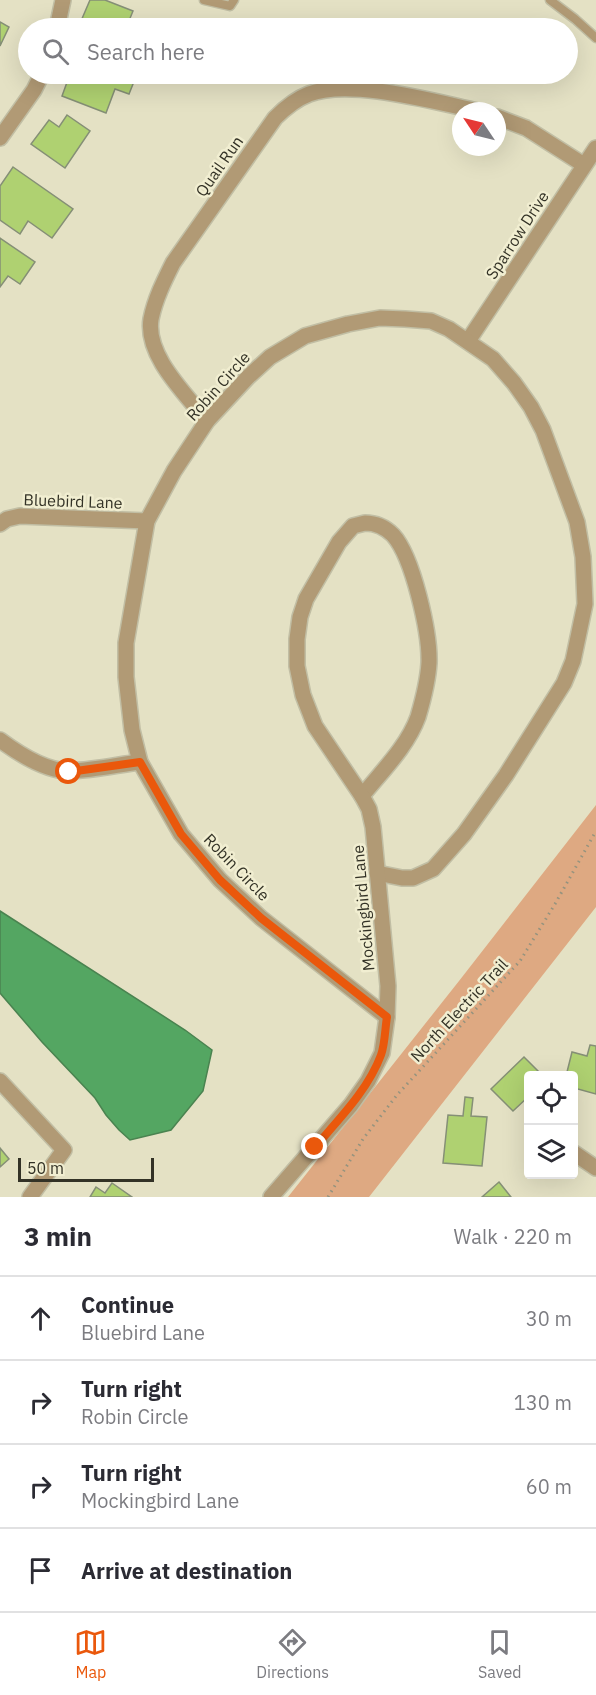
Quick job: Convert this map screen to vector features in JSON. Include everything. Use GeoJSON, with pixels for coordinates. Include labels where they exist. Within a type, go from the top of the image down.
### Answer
{"type":"FeatureCollection","features":[{"type":"Feature","properties":{"kind":"street"},"geometry":{"type":"LineString","coordinates":[[59,18],[63,0]]}},
{"type":"Feature","properties":{"kind":"street"},"geometry":{"type":"LineString","coordinates":[[0,138],[37,84]]}},
{"type":"Feature","properties":{"kind":"street","name":"Quail Run"},"geometry":{"type":"LineString","coordinates":[[207,421],[157,357],[152,339],[151,320],[160,288],[173,263],[275,117],[288,106],[309,94],[326,90],[358,89],[396,93],[452,105]]}},
{"type":"Feature","properties":{"kind":"street"},"geometry":{"type":"LineString","coordinates":[[506,120],[526,128],[584,165]]}},
{"type":"Feature","properties":{"kind":"street","name":"Sparrow Drive"},"geometry":{"type":"LineString","coordinates":[[468,341],[596,148]]}},
{"type":"Feature","properties":{"kind":"street","name":"Robin Circle"},"geometry":{"type":"LineString","coordinates":[[377,873],[412,878],[433,869],[464,834],[506,775],[564,682],[573,661],[585,604],[589,557],[543,430],[531,407],[514,383],[493,359],[449,329],[431,321],[380,318],[305,336],[270,357],[207,421],[174,471],[147,521],[126,643],[126,677],[132,730],[140,762],[181,834],[220,880],[261,918],[387,1017]]}},
{"type":"Feature","properties":{"kind":"street","name":"Bluebird Lane"},"geometry":{"type":"LineString","coordinates":[[0,524],[7,519],[20,516],[147,521]]}},
{"type":"Feature","properties":{"kind":"street","name":"Mockingbird Lane"},"geometry":{"type":"LineString","coordinates":[[271,1197],[351,1105],[368,1081],[382,1053],[388,986],[373,827],[369,809],[362,796],[315,726],[303,695],[297,666],[297,639],[300,617],[306,599],[339,542],[353,526],[365,523],[377,524],[392,534],[407,557],[425,629],[429,662],[418,718],[406,742],[362,796]]}},
{"type":"Feature","properties":{"kind":"street"},"geometry":{"type":"LineString","coordinates":[[0,740],[32,760],[50,768],[69,772],[140,762]]}},
{"type":"Feature","properties":{"kind":"street"},"geometry":{"type":"LineString","coordinates":[[0,1081],[64,1150],[30,1197]]}},
{"type":"Feature","properties":{"kind":"street"},"geometry":{"type":"LineString","coordinates":[[578,1156],[596,1168]]}},
{"type":"Feature","properties":{"kind":"lane"},"geometry":{"type":"LineString","coordinates":[[204,0],[230,6],[234,0]]}},
{"type":"Feature","properties":{"kind":"lane"},"geometry":{"type":"LineString","coordinates":[[550,0],[574,18]]}},
{"type":"Feature","properties":{"kind":"lane"},"geometry":{"type":"LineString","coordinates":[[578,22],[596,38]]}},
{"type":"Feature","properties":{"kind":"path","name":"North Electric Trail"},"geometry":{"type":"LineString","coordinates":[[328,1197],[363,1139],[397,1095],[520,961],[596,831]]}},
{"type":"Feature","properties":{"kind":"shaded area"},"geometry":{"type":"Polygon","coordinates":[[[596,805],[596,907],[369,1197],[288,1197],[459,981],[596,805]]]}},
{"type":"Feature","properties":{"kind":"shaded area"},"geometry":{"type":"Polygon","coordinates":[[[0,911],[185,1030],[212,1050],[203,1091],[171,1130],[130,1140],[0,993],[0,911]]]}},
{"type":"Feature","properties":{"kind":"building"},"geometry":{"type":"Polygon","coordinates":[[[90,0],[105,0],[133,11],[130,18],[82,18],[90,0]]]}},
{"type":"Feature","properties":{"kind":"building"},"geometry":{"type":"Polygon","coordinates":[[[0,22],[9,27],[0,46],[0,22]]]}},
{"type":"Feature","properties":{"kind":"building"},"geometry":{"type":"Polygon","coordinates":[[[66,84],[133,84],[129,94],[115,89],[106,113],[62,96],[66,84]]]}},
{"type":"Feature","properties":{"kind":"building"},"geometry":{"type":"Polygon","coordinates":[[[67,115],[90,131],[65,168],[31,144],[49,120],[59,127],[67,115]]]}},
{"type":"Feature","properties":{"kind":"building"},"geometry":{"type":"Polygon","coordinates":[[[13,167],[73,209],[52,238],[28,221],[20,234],[0,220],[0,186],[13,167]]]}},
{"type":"Feature","properties":{"kind":"building"},"geometry":{"type":"Polygon","coordinates":[[[0,238],[35,262],[20,284],[8,276],[0,287],[0,238]]]}},
{"type":"Feature","properties":{"kind":"building"},"geometry":{"type":"Polygon","coordinates":[[[590,1045],[596,1046],[596,1094],[578,1089],[578,1071],[567,1071],[572,1052],[587,1056],[590,1045]]]}},
{"type":"Feature","properties":{"kind":"building"},"geometry":{"type":"Polygon","coordinates":[[[524,1057],[538,1071],[524,1071],[524,1101],[513,1111],[491,1089],[524,1057]]]}},
{"type":"Feature","properties":{"kind":"building"},"geometry":{"type":"Polygon","coordinates":[[[465,1097],[473,1098],[471,1116],[487,1117],[482,1166],[443,1163],[448,1115],[463,1116],[465,1097]]]}},
{"type":"Feature","properties":{"kind":"building"},"geometry":{"type":"Polygon","coordinates":[[[0,1148],[9,1159],[0,1167],[0,1148]]]}},
{"type":"Feature","properties":{"kind":"building"},"geometry":{"type":"Polygon","coordinates":[[[499,1182],[511,1197],[482,1197],[499,1182]]]}},
{"type":"Feature","properties":{"kind":"building"},"geometry":{"type":"Polygon","coordinates":[[[112,1183],[132,1197],[90,1197],[96,1187],[105,1193],[112,1183]]]}},
{"type":"Feature","properties":{"kind":"route"},"geometry":{"type":"LineString","coordinates":[[69,772],[140,762],[181,834],[220,880],[261,918],[387,1017],[382,1053],[368,1081],[315,1147]]}}]}
